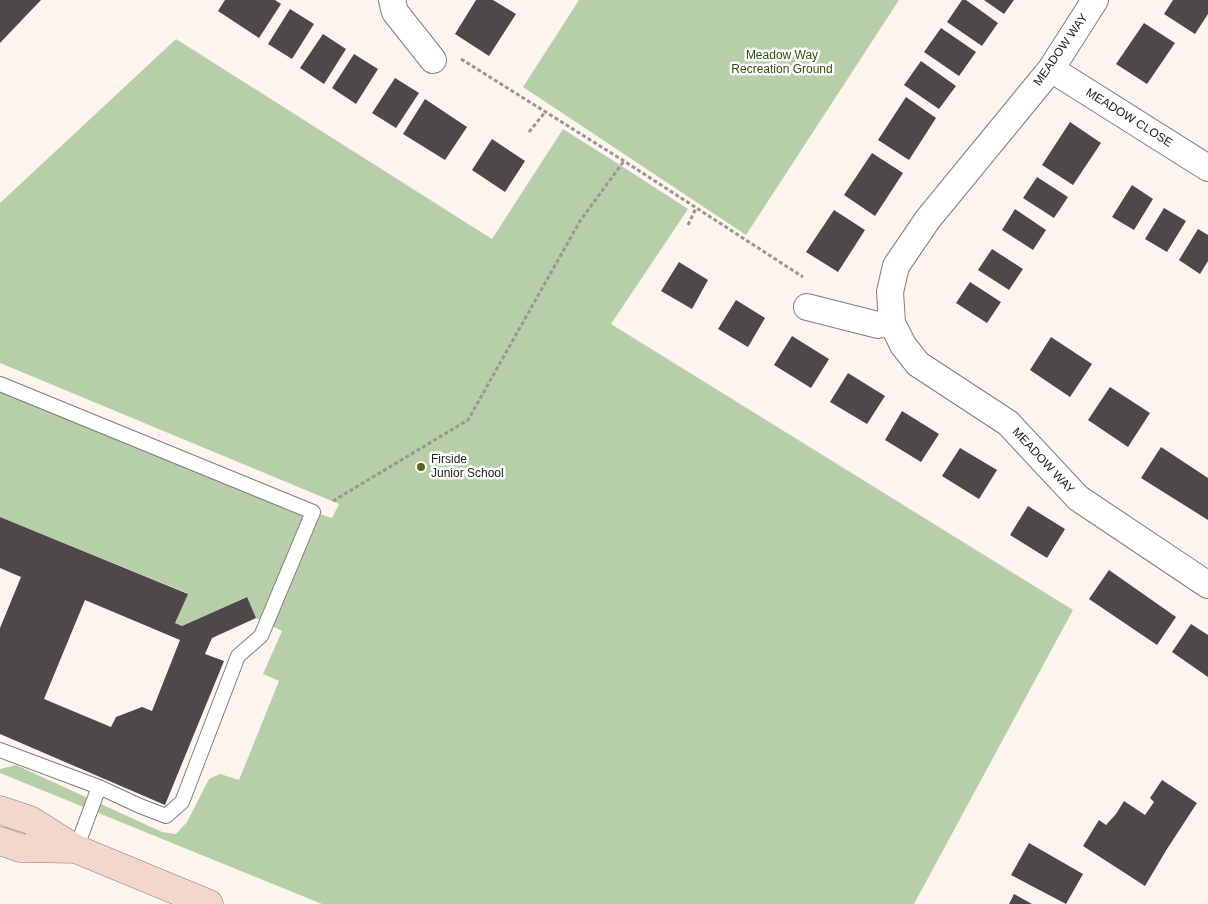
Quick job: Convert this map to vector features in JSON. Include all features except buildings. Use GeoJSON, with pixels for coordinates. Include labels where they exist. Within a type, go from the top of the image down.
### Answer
{"type":"FeatureCollection","features":[{"type":"Feature","properties":{"kind":"street"},"geometry":{"type":"LineString","coordinates":[[392,0],[395,12],[433,60]]}},
{"type":"Feature","properties":{"kind":"street","name":"MEADOW WAY"},"geometry":{"type":"LineString","coordinates":[[1095,0],[1051,68],[928,220],[896,266],[890,292],[892,323],[903,345],[918,364],[1008,423],[1078,498],[1208,585]]}},
{"type":"Feature","properties":{"kind":"street","name":"MEADOW CLOSE"},"geometry":{"type":"LineString","coordinates":[[1051,68],[1208,168]]}},
{"type":"Feature","properties":{"kind":"street"},"geometry":{"type":"LineString","coordinates":[[807,307],[878,325],[892,323]]}},
{"type":"Feature","properties":{"kind":"street"},"geometry":{"type":"LineString","coordinates":[[0,810],[30,820],[76,849],[210,904]]}},
{"type":"Feature","properties":{"kind":"street"},"geometry":{"type":"LineString","coordinates":[[0,841],[20,848],[76,849]]}},
{"type":"Feature","properties":{"kind":"lane"},"geometry":{"type":"LineString","coordinates":[[0,384],[313,512],[261,636],[238,656],[182,802],[166,816],[99,787],[0,750]]}},
{"type":"Feature","properties":{"kind":"lane"},"geometry":{"type":"LineString","coordinates":[[76,849],[99,787]]}},
{"type":"Feature","properties":{"kind":"path"},"geometry":{"type":"LineString","coordinates":[[433,60],[448,51],[624,160],[805,278]]}},
{"type":"Feature","properties":{"kind":"path"},"geometry":{"type":"LineString","coordinates":[[529,132],[546,111]]}},
{"type":"Feature","properties":{"kind":"path"},"geometry":{"type":"LineString","coordinates":[[313,512],[468,420],[580,221],[624,160]]}},
{"type":"Feature","properties":{"kind":"path"},"geometry":{"type":"LineString","coordinates":[[688,225],[696,208]]}},
{"type":"Feature","properties":{"kind":"green space","name":"Meadow Way Recreation Ground"},"geometry":{"type":"Polygon","coordinates":[[[579,0],[899,0],[746,235],[523,87],[579,0]]]}},
{"type":"Feature","properties":{"kind":"green space","name":"Firside Junior School"},"geometry":{"type":"Polygon","coordinates":[[[176,39],[492,239],[563,129],[620,165],[688,209],[611,324],[1073,610],[914,904],[322,904],[0,773],[0,769],[16,765],[162,832],[176,834],[187,822],[209,779],[220,774],[239,780],[279,681],[263,674],[282,631],[256,618],[246,597],[182,626],[175,623],[187,593],[0,517],[0,384],[313,512],[332,518],[339,504],[0,363],[0,203],[176,39]]]}},
{"type":"Feature","properties":{"kind":"place","name":"Firside Junior School"},"geometry":{"type":"Point","coordinates":[421,467]}}]}
